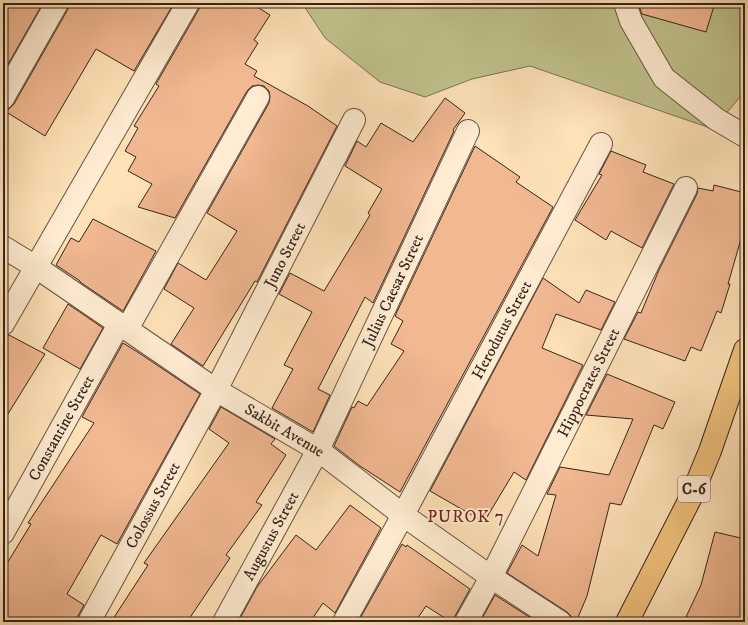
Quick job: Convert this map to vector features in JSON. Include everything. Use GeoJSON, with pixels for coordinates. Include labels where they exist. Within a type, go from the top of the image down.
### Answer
{"type":"FeatureCollection","features":[{"type":"Feature","properties":{"kind":"main road","name":"C-6"},"geometry":{"type":"LineString","coordinates":[[627,622],[691,497],[710,452],[745,350]]}},
{"type":"Feature","properties":{"kind":"street"},"geometry":{"type":"LineString","coordinates":[[3,98],[57,3]]}},
{"type":"Feature","properties":{"kind":"street"},"geometry":{"type":"LineString","coordinates":[[3,324],[188,3]]}},
{"type":"Feature","properties":{"kind":"street"},"geometry":{"type":"LineString","coordinates":[[625,3],[631,22],[664,78],[716,119],[745,136]]}},
{"type":"Feature","properties":{"kind":"street","name":"Constantine Street"},"geometry":{"type":"LineString","coordinates":[[3,533],[258,96]]}},
{"type":"Feature","properties":{"kind":"street","name":"Juno Street"},"geometry":{"type":"LineString","coordinates":[[216,390],[354,120]]}},
{"type":"Feature","properties":{"kind":"street","name":"Julius Caesar Street"},"geometry":{"type":"LineString","coordinates":[[318,450],[468,131]]}},
{"type":"Feature","properties":{"kind":"street","name":"Herodutus Street"},"geometry":{"type":"LineString","coordinates":[[344,622],[403,515],[601,144]]}},
{"type":"Feature","properties":{"kind":"street","name":"Hippocrates Street"},"geometry":{"type":"LineString","coordinates":[[466,622],[491,577],[686,188]]}},
{"type":"Feature","properties":{"kind":"street","name":"Sakbit Avenue"},"geometry":{"type":"LineString","coordinates":[[3,247],[36,266],[216,390],[318,450],[403,515],[491,577],[560,622]]}},
{"type":"Feature","properties":{"kind":"street","name":"Colossus Street"},"geometry":{"type":"LineString","coordinates":[[89,622],[216,390]]}},
{"type":"Feature","properties":{"kind":"street","name":"Augustus Street"},"geometry":{"type":"LineString","coordinates":[[224,622],[318,450]]}},
{"type":"Feature","properties":{"kind":"green space"},"geometry":{"type":"Polygon","coordinates":[[[302,3],[745,3],[745,91],[713,129],[530,66],[472,79],[425,97],[380,82],[325,38],[302,3]]]}},
{"type":"Feature","properties":{"kind":"building"},"geometry":{"type":"Polygon","coordinates":[[[3,3],[43,3],[3,73],[3,3]]]}},
{"type":"Feature","properties":{"kind":"building"},"geometry":{"type":"Polygon","coordinates":[[[69,3],[174,3],[134,71],[96,49],[45,136],[3,110],[9,109],[14,104],[68,9],[69,3]]]}},
{"type":"Feature","properties":{"kind":"building"},"geometry":{"type":"Polygon","coordinates":[[[200,3],[251,3],[270,15],[254,40],[258,43],[245,64],[257,71],[254,76],[308,106],[337,126],[257,282],[255,281],[203,366],[171,344],[194,308],[164,289],[178,263],[206,280],[237,231],[207,213],[269,103],[269,91],[264,86],[258,85],[252,86],[247,91],[175,218],[138,207],[152,184],[128,171],[136,157],[125,151],[138,128],[134,126],[159,86],[156,84],[199,9],[200,3]]]}},
{"type":"Feature","properties":{"kind":"building"},"geometry":{"type":"Polygon","coordinates":[[[638,3],[715,3],[706,32],[642,14],[638,3]]]}},
{"type":"Feature","properties":{"kind":"building"},"geometry":{"type":"Polygon","coordinates":[[[445,98],[465,113],[453,130],[454,131],[373,303],[365,297],[318,389],[330,395],[313,432],[272,408],[293,369],[284,365],[312,312],[279,294],[290,273],[324,291],[370,215],[368,213],[382,189],[345,166],[357,141],[366,147],[381,123],[413,142],[445,98]]]}},
{"type":"Feature","properties":{"kind":"building"},"geometry":{"type":"Polygon","coordinates":[[[475,146],[520,177],[516,182],[553,207],[400,492],[360,466],[334,446],[352,407],[354,408],[358,401],[367,406],[404,351],[391,344],[403,321],[395,316],[475,146]]]}},
{"type":"Feature","properties":{"kind":"building"},"geometry":{"type":"Polygon","coordinates":[[[611,151],[646,165],[643,172],[674,184],[642,248],[611,231],[606,240],[575,220],[602,175],[599,174],[611,151]]]}},
{"type":"Feature","properties":{"kind":"building"},"geometry":{"type":"Polygon","coordinates":[[[714,185],[745,193],[745,225],[721,313],[717,311],[701,351],[691,347],[685,361],[624,339],[638,312],[641,313],[659,270],[697,194],[698,188],[713,191],[714,185]]]}},
{"type":"Feature","properties":{"kind":"building"},"geometry":{"type":"Polygon","coordinates":[[[93,219],[156,251],[123,311],[56,265],[71,238],[79,242],[93,219]]]}},
{"type":"Feature","properties":{"kind":"building"},"geometry":{"type":"Polygon","coordinates":[[[543,278],[579,303],[586,290],[615,302],[601,330],[556,314],[542,348],[583,365],[526,480],[514,472],[484,522],[430,491],[543,278]]]}},
{"type":"Feature","properties":{"kind":"building"},"geometry":{"type":"Polygon","coordinates":[[[68,304],[103,328],[80,369],[43,348],[68,304]]]}},
{"type":"Feature","properties":{"kind":"building"},"geometry":{"type":"Polygon","coordinates":[[[9,335],[45,354],[3,422],[3,336],[9,335]]]}},
{"type":"Feature","properties":{"kind":"building"},"geometry":{"type":"Polygon","coordinates":[[[123,343],[200,394],[117,544],[101,535],[67,594],[84,605],[78,616],[77,622],[14,622],[3,616],[3,570],[31,524],[28,523],[94,423],[82,417],[123,343]]]}},
{"type":"Feature","properties":{"kind":"building"},"geometry":{"type":"Polygon","coordinates":[[[607,374],[675,402],[663,429],[654,425],[621,505],[610,503],[587,596],[576,622],[572,622],[571,616],[567,612],[507,573],[522,545],[538,556],[556,495],[547,494],[560,467],[609,475],[633,419],[586,415],[607,374]]]}},
{"type":"Feature","properties":{"kind":"building"},"geometry":{"type":"Polygon","coordinates":[[[221,407],[275,439],[271,444],[286,455],[256,502],[262,505],[226,555],[230,558],[187,622],[111,622],[148,565],[144,563],[229,443],[209,429],[221,407]]]}},
{"type":"Feature","properties":{"kind":"building"},"geometry":{"type":"Polygon","coordinates":[[[350,505],[381,528],[335,613],[323,603],[310,622],[238,622],[257,587],[296,535],[316,550],[350,505]]]}},
{"type":"Feature","properties":{"kind":"building"},"geometry":{"type":"Polygon","coordinates":[[[715,532],[745,539],[745,622],[690,622],[691,618],[686,617],[701,585],[715,532]]]}},
{"type":"Feature","properties":{"kind":"building"},"geometry":{"type":"Polygon","coordinates":[[[402,544],[406,547],[407,545],[470,589],[455,616],[454,622],[451,622],[426,606],[415,622],[358,622],[402,544]]]}},
{"type":"Feature","properties":{"kind":"building"},"geometry":{"type":"Polygon","coordinates":[[[495,595],[537,622],[480,622],[495,595]]]}},
{"type":"Feature","properties":{"kind":"building"},"geometry":{"type":"Polygon","coordinates":[[[105,618],[111,622],[103,622],[105,618]]]}},
{"type":"Feature","properties":{"kind":"district","name":"PUROK 7"},"geometry":{"type":"Point","coordinates":[466,517]}}]}
